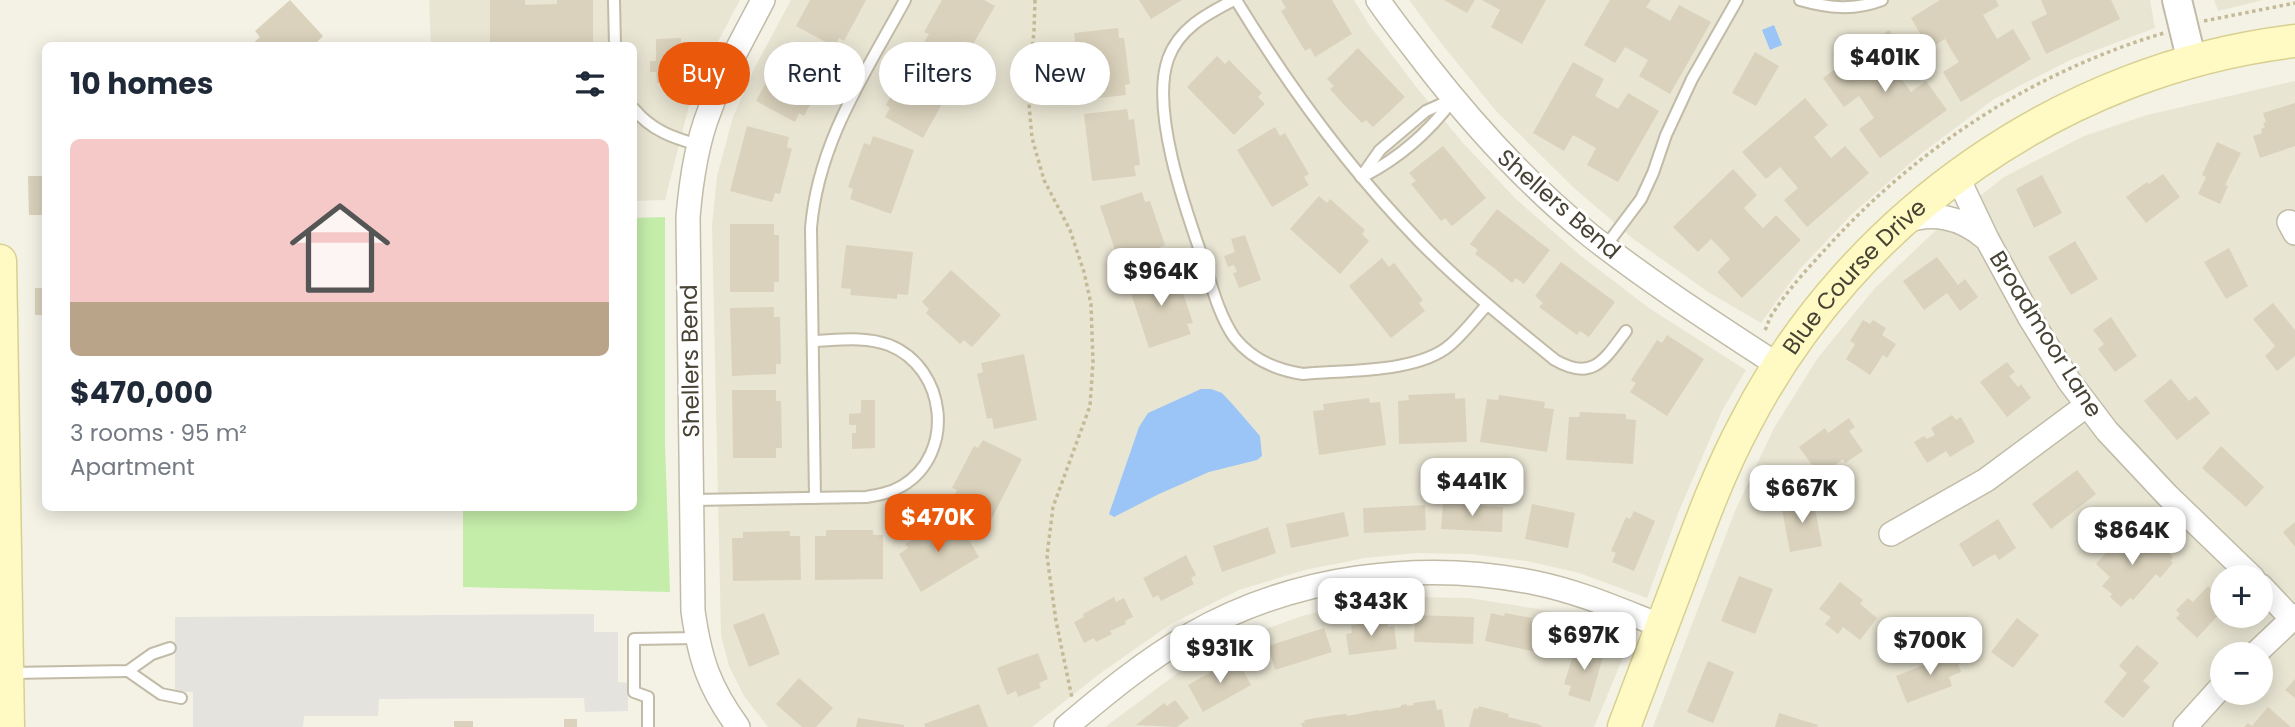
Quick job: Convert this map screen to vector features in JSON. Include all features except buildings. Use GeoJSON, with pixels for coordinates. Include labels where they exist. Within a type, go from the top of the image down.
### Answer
{"type":"FeatureCollection","features":[{"type":"Feature","properties":{"kind":"main road","name":"Blue Course Drive"},"geometry":{"type":"LineString","coordinates":[[1623,727],[1731,451],[1779,366],[1836,288],[1899,224],[1957,176],[2037,125],[2082,102],[2146,76],[2192,62],[2295,41]]}},
{"type":"Feature","properties":{"kind":"main road"},"geometry":{"type":"LineString","coordinates":[[0,261],[8,727]]}},
{"type":"Feature","properties":{"kind":"street","name":"Shellers Bend"},"geometry":{"type":"LineString","coordinates":[[738,727],[711,685],[697,638],[693,611],[688,217],[690,188],[708,114],[724,75],[764,0]]}},
{"type":"Feature","properties":{"kind":"street","name":"Shellers Bend"},"geometry":{"type":"LineString","coordinates":[[1378,0],[1453,99],[1499,151],[1605,247],[1779,366]]}},
{"type":"Feature","properties":{"kind":"street"},"geometry":{"type":"LineString","coordinates":[[2177,0],[2192,62]]}},
{"type":"Feature","properties":{"kind":"street","name":"Broadmoor Lane"},"geometry":{"type":"LineString","coordinates":[[1957,176],[1987,239],[2030,318],[2069,381],[2107,431],[2167,495],[2240,565]]}},
{"type":"Feature","properties":{"kind":"street","name":"Broadmoor Lane"},"geometry":{"type":"LineString","coordinates":[[1899,224],[1928,216],[1952,219],[1970,226],[1987,239]]}},
{"type":"Feature","properties":{"kind":"street"},"geometry":{"type":"LineString","coordinates":[[1891,534],[1962,496],[2087,405]]}},
{"type":"Feature","properties":{"kind":"street"},"geometry":{"type":"LineString","coordinates":[[1071,723],[1147,662],[1190,634],[1243,609],[1301,590],[1361,576],[1423,572],[1470,574],[1535,582],[1584,596],[1662,626]]}},
{"type":"Feature","properties":{"kind":"street"},"geometry":{"type":"LineString","coordinates":[[2267,642],[2293,617],[2273,598]]}},
{"type":"Feature","properties":{"kind":"street"},"geometry":{"type":"LineString","coordinates":[[2185,727],[2210,699]]}},
{"type":"Feature","properties":{"kind":"lane"},"geometry":{"type":"LineString","coordinates":[[614,0],[615,42]]}},
{"type":"Feature","properties":{"kind":"lane"},"geometry":{"type":"LineString","coordinates":[[816,498],[811,229],[819,177],[841,119],[905,0]]}},
{"type":"Feature","properties":{"kind":"lane"},"geometry":{"type":"LineString","coordinates":[[1487,305],[1450,345],[1425,360],[1406,365],[1303,374],[1275,368],[1246,349],[1234,337],[1219,307],[1180,191],[1167,131],[1163,76],[1173,49],[1189,28],[1200,18],[1235,0],[1289,83],[1361,177],[1419,241],[1487,305],[1555,360],[1568,367],[1591,369],[1601,363],[1626,331]]}},
{"type":"Feature","properties":{"kind":"lane"},"geometry":{"type":"LineString","coordinates":[[1605,247],[1641,198],[1692,79],[1737,0]]}},
{"type":"Feature","properties":{"kind":"lane"},"geometry":{"type":"LineString","coordinates":[[1800,0],[1849,9],[1882,0]]}},
{"type":"Feature","properties":{"kind":"lane"},"geometry":{"type":"LineString","coordinates":[[1361,177],[1380,150],[1426,111],[1453,99]]}},
{"type":"Feature","properties":{"kind":"lane"},"geometry":{"type":"LineString","coordinates":[[1361,177],[1390,162],[1434,125],[1453,99]]}},
{"type":"Feature","properties":{"kind":"lane"},"geometry":{"type":"LineString","coordinates":[[637,112],[642,119],[665,134],[699,145]]}},
{"type":"Feature","properties":{"kind":"lane"},"geometry":{"type":"LineString","coordinates":[[692,500],[866,497],[886,493],[917,474],[935,444],[939,426],[936,397],[922,371],[902,352],[875,341],[814,341]]}},
{"type":"Feature","properties":{"kind":"lane"},"geometry":{"type":"LineString","coordinates":[[649,727],[648,697],[634,692],[635,639],[697,638]]}},
{"type":"Feature","properties":{"kind":"lane"},"geometry":{"type":"LineString","coordinates":[[9,673],[128,671],[152,654],[170,649]]}},
{"type":"Feature","properties":{"kind":"lane"},"geometry":{"type":"LineString","coordinates":[[128,671],[162,694],[181,698]]}},
{"type":"Feature","properties":{"kind":"path"},"geometry":{"type":"LineString","coordinates":[[1035,0],[1028,93],[1032,138],[1044,180],[1070,230],[1091,304],[1093,362],[1090,406],[1053,507],[1047,556],[1056,621],[1071,685],[1071,723]]}},
{"type":"Feature","properties":{"kind":"path"},"geometry":{"type":"LineString","coordinates":[[2206,20],[2295,2]]}},
{"type":"Feature","properties":{"kind":"path"},"geometry":{"type":"LineString","coordinates":[[1758,326],[1766,331],[1774,310],[1840,234],[1868,205],[1933,150],[2007,100],[2049,77],[2125,44],[2161,34]]}},
{"type":"Feature","properties":{"kind":"shaded area"},"geometry":{"type":"Polygon","coordinates":[[[429,0],[740,0],[718,42],[658,42],[658,105],[689,105],[665,200],[637,201],[637,42],[431,42],[429,0]]]}},
{"type":"Feature","properties":{"kind":"shaded area"},"geometry":{"type":"Polygon","coordinates":[[[791,0],[1354,0],[1370,26],[1417,88],[1464,144],[1516,199],[1581,256],[1649,308],[1746,370],[1722,411],[1679,511],[1647,598],[1579,573],[1527,561],[1470,554],[1417,553],[1365,558],[1305,570],[1239,590],[1171,624],[1102,672],[1032,727],[768,727],[744,696],[729,666],[721,635],[712,225],[717,176],[738,105],[750,105],[750,78],[764,50],[764,105],[865,105],[865,42],[768,42],[791,0]]]}},
{"type":"Feature","properties":{"kind":"shaded area"},"geometry":{"type":"Polygon","coordinates":[[[1409,0],[2150,0],[2155,28],[2070,60],[1994,99],[1922,153],[1852,214],[1799,270],[1761,323],[1708,292],[1632,238],[1573,187],[1496,111],[1409,0]]]}},
{"type":"Feature","properties":{"kind":"shaded area"},"geometry":{"type":"Polygon","coordinates":[[[2214,0],[2263,0],[2218,11],[2214,0]]]}},
{"type":"Feature","properties":{"kind":"shaded area"},"geometry":{"type":"Polygon","coordinates":[[[2295,81],[2295,727],[1653,727],[1735,511],[1774,428],[1817,359],[1875,288],[1933,233],[2004,177],[2084,136],[2147,115],[2295,81]]]}},
{"type":"Feature","properties":{"kind":"shaded area"},"geometry":{"type":"Polygon","coordinates":[[[1409,597],[1469,598],[1539,609],[1575,618],[1631,639],[1594,727],[1105,727],[1190,664],[1243,637],[1305,615],[1364,602],[1409,597]]]}},
{"type":"Feature","properties":{"kind":"shaded area"},"geometry":{"type":"Polygon","coordinates":[[[594,614],[594,632],[618,632],[618,682],[628,683],[628,711],[585,712],[584,698],[379,699],[378,716],[304,716],[303,727],[193,727],[193,692],[175,691],[175,617],[594,614]]]}},
{"type":"Feature","properties":{"kind":"green space"},"geometry":{"type":"Polygon","coordinates":[[[665,217],[665,443],[670,592],[463,587],[463,511],[637,511],[637,218],[665,217]]]}},
{"type":"Feature","properties":{"kind":"water"},"geometry":{"type":"Polygon","coordinates":[[[1774,25],[1782,45],[1770,50],[1762,30],[1774,25]]]}},
{"type":"Feature","properties":{"kind":"water"},"geometry":{"type":"Polygon","coordinates":[[[1201,389],[1222,393],[1235,407],[1260,436],[1262,456],[1257,460],[1209,472],[1114,517],[1109,514],[1139,427],[1148,413],[1201,389]]]}}]}
